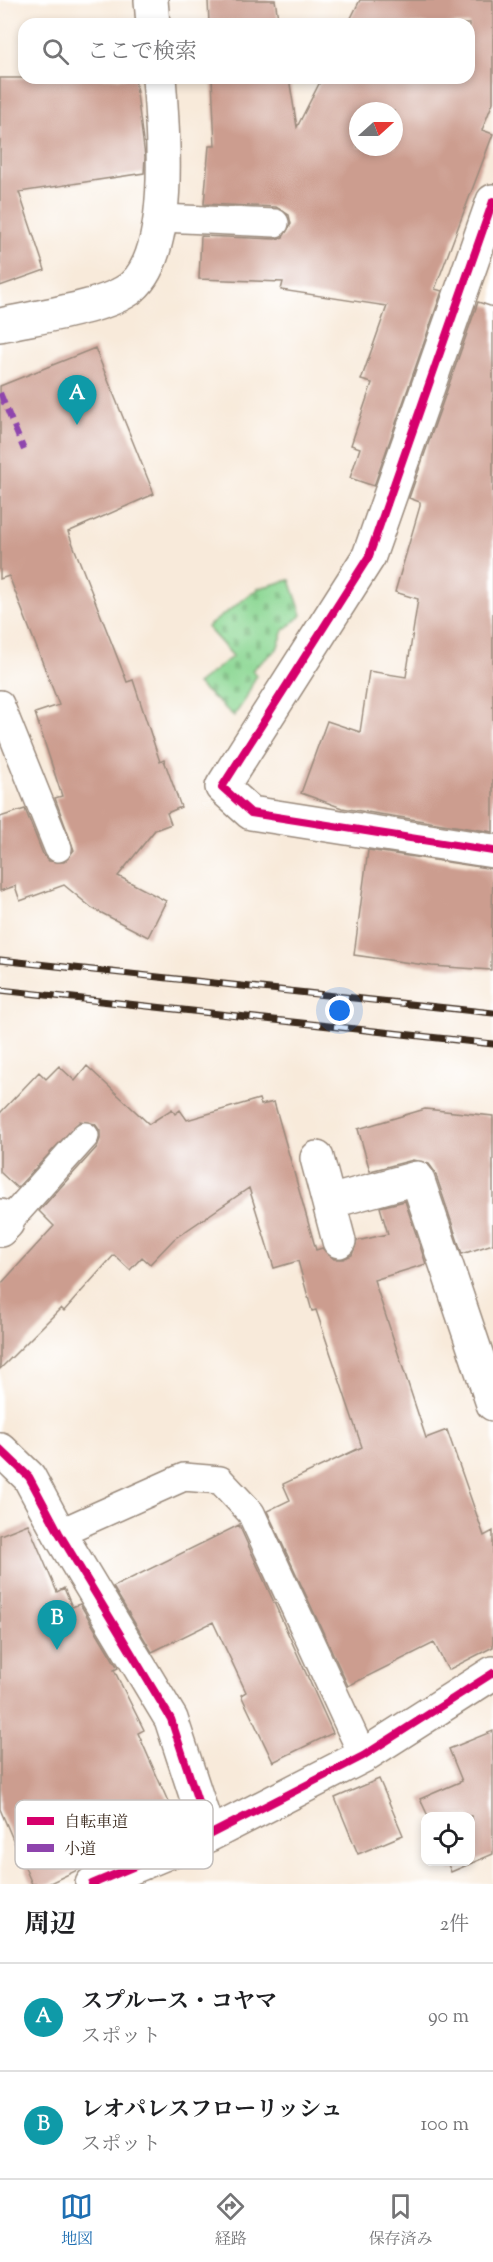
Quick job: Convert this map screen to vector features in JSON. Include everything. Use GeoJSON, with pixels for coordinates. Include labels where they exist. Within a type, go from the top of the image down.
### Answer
{"type":"FeatureCollection","features":[{"type":"Feature","properties":{"kind":"street"},"geometry":{"type":"LineString","coordinates":[[151,0],[152,18]]}},
{"type":"Feature","properties":{"kind":"street"},"geometry":{"type":"LineString","coordinates":[[0,325],[98,303],[132,288],[143,274],[152,255],[161,218],[164,135],[160,84]]}},
{"type":"Feature","properties":{"kind":"street"},"geometry":{"type":"LineString","coordinates":[[493,201],[369,556],[222,787],[251,813],[493,851]]}},
{"type":"Feature","properties":{"kind":"street"},"geometry":{"type":"LineString","coordinates":[[317,1158],[339,1241]]}},
{"type":"Feature","properties":{"kind":"street"},"geometry":{"type":"LineString","coordinates":[[328,1202],[417,1178],[480,1324],[493,1404]]}},
{"type":"Feature","properties":{"kind":"street"},"geometry":{"type":"LineString","coordinates":[[0,1449],[29,1478],[59,1533],[171,1719],[197,1800]]}},
{"type":"Feature","properties":{"kind":"street"},"geometry":{"type":"LineString","coordinates":[[213,1832],[363,1756],[493,1673]]}},
{"type":"Feature","properties":{"kind":"street"},"geometry":{"type":"LineString","coordinates":[[92,1884],[128,1869]]}},
{"type":"Feature","properties":{"kind":"lane"},"geometry":{"type":"LineString","coordinates":[[161,218],[275,223]]}},
{"type":"Feature","properties":{"kind":"lane"},"geometry":{"type":"LineString","coordinates":[[0,704],[58,848]]}},
{"type":"Feature","properties":{"kind":"lane"},"geometry":{"type":"LineString","coordinates":[[2,1223],[85,1136]]}},
{"type":"Feature","properties":{"kind":"lane"},"geometry":{"type":"LineString","coordinates":[[59,1533],[184,1477],[220,1480],[251,1513],[363,1756]]}},
{"type":"Feature","properties":{"kind":"green space"},"geometry":{"type":"Polygon","coordinates":[[[290,580],[302,615],[284,630],[277,649],[252,670],[256,676],[245,700],[234,716],[197,684],[233,656],[207,627],[259,588],[290,580]]]}},
{"type":"Feature","properties":{"kind":"building"},"geometry":{"type":"Polygon","coordinates":[[[208,0],[275,0],[278,18],[209,18],[208,0]]]}},
{"type":"Feature","properties":{"kind":"building"},"geometry":{"type":"Polygon","coordinates":[[[360,0],[493,0],[493,102],[482,130],[493,134],[435,289],[442,291],[374,486],[350,478],[360,448],[351,445],[372,383],[361,380],[387,306],[281,290],[283,282],[199,279],[201,236],[275,239],[283,237],[291,224],[289,215],[276,207],[204,204],[209,146],[215,146],[212,84],[290,84],[297,127],[319,84],[475,84],[475,18],[351,18],[360,0]]]}},
{"type":"Feature","properties":{"kind":"building"},"geometry":{"type":"Polygon","coordinates":[[[0,78],[18,78],[18,84],[136,84],[145,157],[144,173],[19,192],[45,270],[0,286],[0,78]]]}},
{"type":"Feature","properties":{"kind":"building"},"geometry":{"type":"Polygon","coordinates":[[[478,302],[493,307],[493,832],[342,808],[301,793],[327,721],[360,732],[369,671],[406,677],[418,599],[395,592],[420,506],[420,502],[409,498],[478,302]]]}},
{"type":"Feature","properties":{"kind":"building"},"geometry":{"type":"Polygon","coordinates":[[[95,348],[154,494],[68,532],[127,682],[133,680],[160,762],[164,760],[181,807],[167,813],[171,824],[155,830],[118,876],[166,901],[148,937],[92,908],[64,885],[20,901],[15,886],[0,891],[0,817],[25,809],[43,854],[49,861],[64,862],[74,850],[55,798],[62,796],[35,713],[59,705],[9,576],[0,579],[0,386],[95,348]]]}},
{"type":"Feature","properties":{"kind":"building"},"geometry":{"type":"Polygon","coordinates":[[[368,850],[493,869],[491,970],[432,966],[354,955],[368,850]]]}},
{"type":"Feature","properties":{"kind":"building"},"geometry":{"type":"Polygon","coordinates":[[[59,1066],[75,1081],[87,1066],[149,1124],[172,1109],[175,1114],[180,1110],[187,1120],[259,1099],[261,1105],[274,1102],[316,1250],[322,1248],[334,1259],[343,1259],[352,1255],[357,1241],[388,1234],[380,1207],[405,1201],[426,1264],[374,1280],[426,1438],[447,1430],[484,1536],[493,1531],[493,1647],[448,1670],[434,1643],[348,1686],[267,1511],[290,1500],[283,1484],[362,1447],[316,1310],[312,1311],[298,1261],[274,1268],[249,1188],[174,1239],[150,1264],[142,1257],[130,1270],[114,1255],[64,1311],[61,1308],[0,1369],[0,1285],[54,1226],[39,1211],[97,1147],[100,1139],[100,1131],[95,1124],[80,1121],[17,1188],[0,1172],[0,1113],[39,1072],[46,1079],[59,1066]]]}},
{"type":"Feature","properties":{"kind":"building"},"geometry":{"type":"Polygon","coordinates":[[[425,1109],[493,1116],[493,1244],[462,1254],[435,1172],[429,1164],[413,1160],[370,1171],[358,1129],[425,1109]]]}},
{"type":"Feature","properties":{"kind":"building"},"geometry":{"type":"Polygon","coordinates":[[[28,1524],[57,1592],[64,1588],[72,1607],[80,1604],[118,1668],[114,1670],[144,1730],[138,1733],[167,1800],[15,1800],[15,1844],[0,1809],[0,1535],[28,1524]]]}},
{"type":"Feature","properties":{"kind":"building"},"geometry":{"type":"Polygon","coordinates":[[[239,1525],[333,1733],[273,1762],[241,1695],[246,1692],[213,1622],[152,1652],[113,1587],[239,1525]]]}},
{"type":"Feature","properties":{"kind":"building"},"geometry":{"type":"Polygon","coordinates":[[[493,1731],[493,1854],[475,1862],[475,1812],[426,1812],[420,1799],[462,1781],[449,1749],[493,1731]]]}},
{"type":"Feature","properties":{"kind":"building"},"geometry":{"type":"Polygon","coordinates":[[[379,1779],[403,1835],[358,1854],[335,1798],[379,1779]]]}},
{"type":"Feature","properties":{"kind":"building"},"geometry":{"type":"Polygon","coordinates":[[[449,1866],[465,1866],[451,1872],[449,1866]]]}},
{"type":"Feature","properties":{"kind":"building"},"geometry":{"type":"Polygon","coordinates":[[[26,1869],[80,1869],[48,1884],[32,1884],[26,1869]]]}},
{"type":"Feature","properties":{"kind":"railway"},"geometry":{"type":"LineString","coordinates":[[0,960],[493,1013]]}},
{"type":"Feature","properties":{"kind":"railway"},"geometry":{"type":"LineString","coordinates":[[0,990],[493,1044]]}},
{"type":"Feature","properties":{"kind":"marked path"},"geometry":{"type":"LineString","coordinates":[[0,393],[24,450]]}},
{"type":"Feature","properties":{"kind":"cycle path"},"geometry":{"type":"LineString","coordinates":[[493,201],[369,556],[222,787],[251,813],[493,851]]}},
{"type":"Feature","properties":{"kind":"cycle path"},"geometry":{"type":"LineString","coordinates":[[0,1449],[29,1477],[59,1533],[171,1719],[198,1800]]}},
{"type":"Feature","properties":{"kind":"cycle path"},"geometry":{"type":"LineString","coordinates":[[213,1833],[363,1756],[493,1673]]}},
{"type":"Feature","properties":{"kind":"cycle path"},"geometry":{"type":"LineString","coordinates":[[92,1884],[128,1869]]}},
{"type":"Feature","properties":{"kind":"place","name":"スプルース・コヤマ"},"geometry":{"type":"Point","coordinates":[77,425]}},
{"type":"Feature","properties":{"kind":"place","name":"レオパレスフローリッシュ"},"geometry":{"type":"Point","coordinates":[57,1650]}}]}
